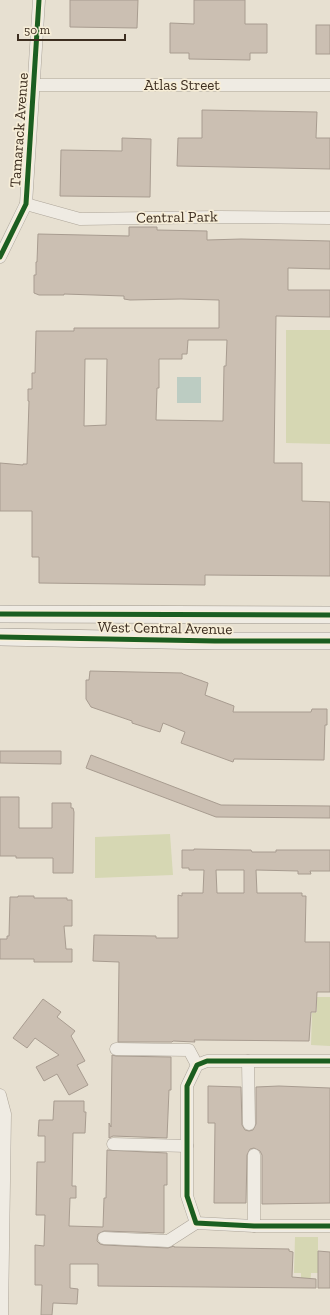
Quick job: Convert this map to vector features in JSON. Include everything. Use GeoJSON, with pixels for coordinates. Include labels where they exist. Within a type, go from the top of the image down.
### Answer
{"type":"FeatureCollection","features":[{"type":"Feature","properties":{"kind":"main road","name":"West Central Avenue"},"geometry":{"type":"LineString","coordinates":[[0,614],[330,616]]}},
{"type":"Feature","properties":{"kind":"main road","name":"West Central Avenue"},"geometry":{"type":"LineString","coordinates":[[0,637],[207,641],[330,641]]}},
{"type":"Feature","properties":{"kind":"street","name":"Tamarack Avenue"},"geometry":{"type":"LineString","coordinates":[[0,257],[26,204],[39,0]]}},
{"type":"Feature","properties":{"kind":"street","name":"Atlas Street"},"geometry":{"type":"LineString","coordinates":[[34,85],[330,86]]}},
{"type":"Feature","properties":{"kind":"street","name":"Central Park"},"geometry":{"type":"LineString","coordinates":[[26,204],[80,219],[217,217],[330,218]]}},
{"type":"Feature","properties":{"kind":"street"},"geometry":{"type":"LineString","coordinates":[[116,1049],[190,1050],[197,1065]]}},
{"type":"Feature","properties":{"kind":"street"},"geometry":{"type":"LineString","coordinates":[[196,1223],[187,1196],[187,1146],[188,1086],[197,1065],[207,1061],[330,1061]]}},
{"type":"Feature","properties":{"kind":"street"},"geometry":{"type":"LineString","coordinates":[[248,1061],[249,1124]]}},
{"type":"Feature","properties":{"kind":"street"},"geometry":{"type":"LineString","coordinates":[[0,1095],[5,1114],[2,1315]]}},
{"type":"Feature","properties":{"kind":"street"},"geometry":{"type":"LineString","coordinates":[[113,1144],[187,1146]]}},
{"type":"Feature","properties":{"kind":"street"},"geometry":{"type":"LineString","coordinates":[[254,1155],[254,1226]]}},
{"type":"Feature","properties":{"kind":"street"},"geometry":{"type":"LineString","coordinates":[[104,1238],[168,1241],[196,1223],[254,1226],[330,1226]]}},
{"type":"Feature","properties":{"kind":"green space"},"geometry":{"type":"Polygon","coordinates":[[[286,330],[330,330],[330,444],[286,443],[286,330]]]}},
{"type":"Feature","properties":{"kind":"green space"},"geometry":{"type":"Polygon","coordinates":[[[170,834],[173,875],[95,878],[95,837],[170,834]]]}},
{"type":"Feature","properties":{"kind":"green space"},"geometry":{"type":"Polygon","coordinates":[[[317,997],[330,997],[330,1046],[311,1045],[312,1013],[317,1012],[317,997]]]}},
{"type":"Feature","properties":{"kind":"green space"},"geometry":{"type":"Polygon","coordinates":[[[295,1237],[318,1237],[318,1273],[311,1273],[310,1288],[301,1288],[301,1273],[294,1273],[295,1237]]]}},
{"type":"Feature","properties":{"kind":"shaded area"},"geometry":{"type":"Polygon","coordinates":[[[177,377],[201,377],[201,403],[177,403],[177,377]]]}},
{"type":"Feature","properties":{"kind":"building"},"geometry":{"type":"Polygon","coordinates":[[[70,0],[138,0],[137,28],[70,27],[70,0]]]}},
{"type":"Feature","properties":{"kind":"building"},"geometry":{"type":"Polygon","coordinates":[[[194,0],[245,0],[245,24],[267,24],[267,53],[250,53],[250,60],[189,59],[189,53],[170,53],[170,23],[194,24],[194,0]]]}},
{"type":"Feature","properties":{"kind":"building"},"geometry":{"type":"Polygon","coordinates":[[[316,25],[330,25],[330,54],[316,54],[316,25]]]}},
{"type":"Feature","properties":{"kind":"building"},"geometry":{"type":"Polygon","coordinates":[[[202,110],[317,112],[316,138],[330,138],[330,169],[177,166],[178,138],[202,138],[202,110]]]}},
{"type":"Feature","properties":{"kind":"building"},"geometry":{"type":"Polygon","coordinates":[[[122,138],[151,139],[150,197],[60,196],[61,150],[122,151],[122,138]]]}},
{"type":"Feature","properties":{"kind":"building"},"geometry":{"type":"Polygon","coordinates":[[[129,227],[157,227],[157,230],[207,231],[207,240],[241,239],[330,241],[330,269],[288,268],[288,290],[330,290],[330,317],[276,316],[274,463],[302,463],[302,501],[330,502],[330,576],[205,575],[205,585],[39,583],[39,557],[32,557],[32,511],[0,511],[0,463],[27,464],[28,389],[32,389],[32,373],[35,373],[36,331],[74,331],[74,328],[219,328],[219,300],[130,300],[124,299],[124,296],[64,294],[39,295],[34,293],[34,275],[36,275],[38,234],[129,236],[129,227]],[[188,340],[187,354],[182,354],[182,359],[159,359],[159,388],[157,388],[156,420],[223,421],[224,366],[226,366],[227,340],[188,340]],[[85,359],[84,426],[106,425],[107,359],[85,359]]]}},
{"type":"Feature","properties":{"kind":"building"},"geometry":{"type":"Polygon","coordinates":[[[90,671],[182,673],[208,683],[205,695],[234,706],[233,712],[311,712],[312,709],[327,709],[324,760],[234,759],[233,762],[181,743],[185,732],[163,723],[160,732],[91,707],[86,699],[86,680],[89,680],[90,671]]]}},
{"type":"Feature","properties":{"kind":"building"},"geometry":{"type":"Polygon","coordinates":[[[0,751],[61,751],[61,764],[0,763],[0,751]]]}},
{"type":"Feature","properties":{"kind":"building"},"geometry":{"type":"Polygon","coordinates":[[[91,755],[221,805],[330,806],[330,818],[216,817],[86,768],[91,755]]]}},
{"type":"Feature","properties":{"kind":"building"},"geometry":{"type":"Polygon","coordinates":[[[0,797],[19,797],[19,828],[52,828],[52,803],[71,803],[71,808],[73,808],[74,812],[73,873],[53,873],[53,858],[16,858],[16,856],[0,856],[0,797]]]}},
{"type":"Feature","properties":{"kind":"building"},"geometry":{"type":"Polygon","coordinates":[[[182,850],[251,850],[252,852],[276,852],[276,850],[330,850],[330,871],[310,871],[311,874],[298,874],[298,871],[256,870],[257,893],[302,893],[302,896],[306,896],[305,942],[330,942],[330,992],[317,992],[316,1012],[311,1012],[309,1041],[194,1040],[195,1042],[118,1042],[119,962],[93,961],[94,935],[156,936],[156,938],[178,938],[178,895],[182,896],[182,893],[203,893],[204,870],[189,870],[189,868],[182,868],[182,850]],[[216,870],[217,893],[244,893],[244,870],[216,870]]]}},
{"type":"Feature","properties":{"kind":"building"},"geometry":{"type":"Polygon","coordinates":[[[34,896],[34,898],[67,898],[67,900],[72,900],[72,926],[64,926],[66,949],[72,949],[72,962],[34,962],[34,959],[0,959],[0,939],[7,939],[7,936],[9,936],[10,897],[34,896]]]}},
{"type":"Feature","properties":{"kind":"building"},"geometry":{"type":"Polygon","coordinates":[[[43,999],[61,1012],[57,1017],[75,1031],[71,1036],[85,1061],[77,1065],[88,1085],[69,1095],[57,1074],[44,1081],[36,1067],[59,1055],[35,1038],[27,1048],[13,1038],[43,999]]]}},
{"type":"Feature","properties":{"kind":"building"},"geometry":{"type":"Polygon","coordinates":[[[112,1055],[171,1057],[171,1090],[169,1090],[167,1138],[113,1136],[109,1138],[109,1123],[111,1127],[112,1055]]]}},
{"type":"Feature","properties":{"kind":"building"},"geometry":{"type":"Polygon","coordinates":[[[208,1086],[241,1087],[242,1125],[245,1130],[249,1131],[253,1130],[256,1124],[256,1087],[279,1086],[330,1088],[330,1203],[262,1204],[262,1155],[260,1151],[254,1148],[250,1149],[247,1155],[246,1203],[214,1203],[215,1123],[208,1123],[208,1086]]]}},
{"type":"Feature","properties":{"kind":"building"},"geometry":{"type":"Polygon","coordinates":[[[54,1101],[84,1101],[84,1112],[86,1112],[85,1133],[73,1133],[72,1186],[76,1186],[76,1198],[70,1198],[69,1226],[103,1227],[104,1198],[106,1198],[107,1150],[167,1153],[167,1185],[164,1185],[164,1233],[104,1231],[98,1234],[97,1241],[100,1244],[168,1248],[174,1246],[289,1249],[289,1251],[293,1252],[292,1277],[316,1279],[316,1288],[98,1286],[98,1264],[70,1264],[70,1288],[78,1289],[77,1304],[53,1303],[52,1315],[41,1315],[42,1285],[35,1285],[35,1245],[44,1246],[45,1215],[36,1215],[37,1162],[45,1162],[45,1136],[38,1136],[39,1120],[53,1120],[54,1101]]]}},
{"type":"Feature","properties":{"kind":"building"},"geometry":{"type":"Polygon","coordinates":[[[318,1251],[330,1252],[330,1288],[318,1288],[318,1251]]]}},
{"type":"Feature","properties":{"kind":"cycle path"},"geometry":{"type":"LineString","coordinates":[[0,257],[26,204],[39,0]]}},
{"type":"Feature","properties":{"kind":"cycle path"},"geometry":{"type":"LineString","coordinates":[[0,614],[330,615]]}},
{"type":"Feature","properties":{"kind":"cycle path"},"geometry":{"type":"LineString","coordinates":[[0,637],[215,641],[330,641]]}},
{"type":"Feature","properties":{"kind":"cycle path"},"geometry":{"type":"LineString","coordinates":[[330,1061],[207,1061],[197,1065],[187,1086],[187,1196],[196,1223],[254,1226],[330,1226]]}}]}
